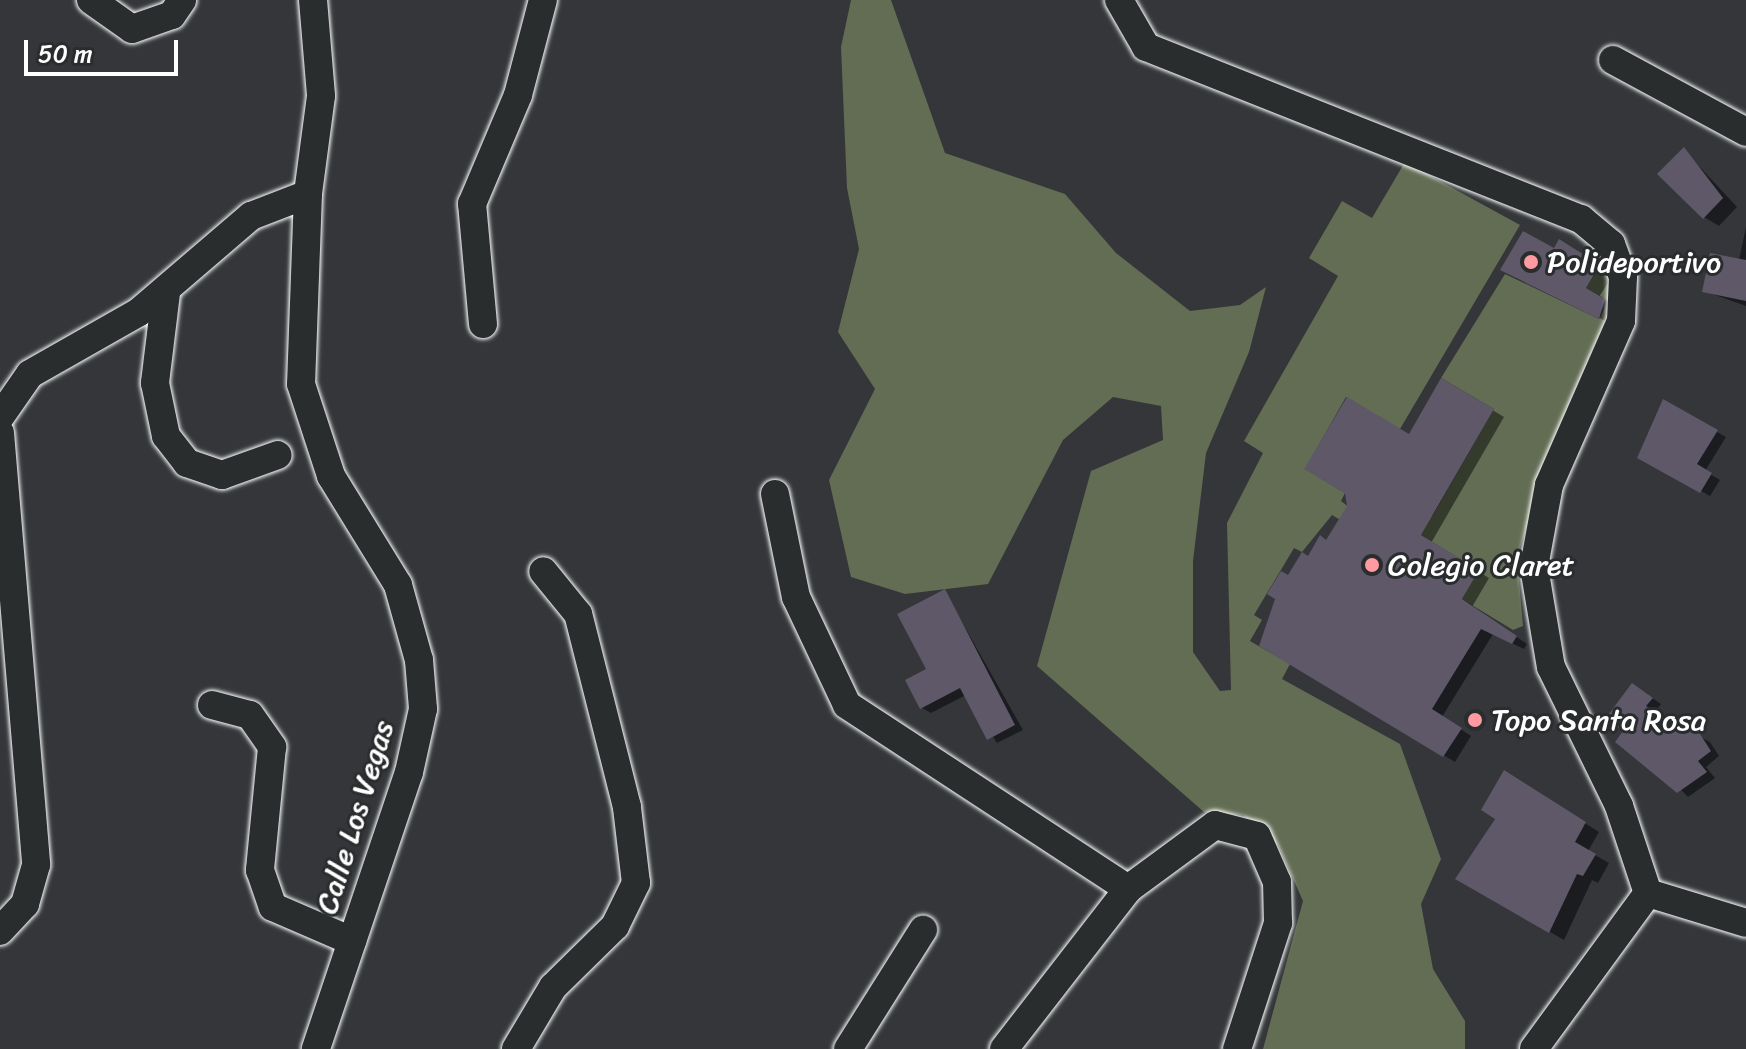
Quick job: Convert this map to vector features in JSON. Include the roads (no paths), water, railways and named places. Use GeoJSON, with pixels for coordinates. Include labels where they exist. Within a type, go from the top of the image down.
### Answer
{"type":"FeatureCollection","features":[{"type":"Feature","properties":{"kind":"street"},"geometry":{"type":"LineString","coordinates":[[91,0],[132,29],[172,15],[182,0]]}},
{"type":"Feature","properties":{"kind":"street","name":"Calle Los Vegas"},"geometry":{"type":"LineString","coordinates":[[313,0],[321,96],[308,194],[301,384],[331,476],[398,585],[419,660],[423,709],[316,1049]]}},
{"type":"Feature","properties":{"kind":"street"},"geometry":{"type":"LineString","coordinates":[[483,324],[472,204],[518,95],[543,0]]}},
{"type":"Feature","properties":{"kind":"street"},"geometry":{"type":"LineString","coordinates":[[1119,0],[1146,47],[1581,219],[1611,244],[1623,277],[1621,321],[1549,485],[1534,567],[1551,667],[1619,806],[1648,893]]}},
{"type":"Feature","properties":{"kind":"street"},"geometry":{"type":"LineString","coordinates":[[1613,60],[1746,132]]}},
{"type":"Feature","properties":{"kind":"street"},"geometry":{"type":"LineString","coordinates":[[0,417],[30,374],[166,293],[251,216],[308,194]]}},
{"type":"Feature","properties":{"kind":"street"},"geometry":{"type":"LineString","coordinates":[[166,293],[155,383],[166,436],[187,463],[222,475],[278,455]]}},
{"type":"Feature","properties":{"kind":"street"},"geometry":{"type":"LineString","coordinates":[[0,433],[36,865],[25,904],[0,931]]}},
{"type":"Feature","properties":{"kind":"street"},"geometry":{"type":"LineString","coordinates":[[775,494],[796,597],[847,705],[1128,889]]}},
{"type":"Feature","properties":{"kind":"street"},"geometry":{"type":"LineString","coordinates":[[516,1049],[553,987],[615,926],[636,883],[630,819],[578,614],[543,571]]}},
{"type":"Feature","properties":{"kind":"street"},"geometry":{"type":"LineString","coordinates":[[212,705],[250,715],[272,747],[260,870],[273,907],[352,941]]}},
{"type":"Feature","properties":{"kind":"street"},"geometry":{"type":"LineString","coordinates":[[1004,1049],[1128,889],[1215,825],[1238,825],[1268,851],[1278,923],[1237,1049]]}},
{"type":"Feature","properties":{"kind":"street"},"geometry":{"type":"LineString","coordinates":[[1648,893],[1746,923]]}},
{"type":"Feature","properties":{"kind":"street"},"geometry":{"type":"LineString","coordinates":[[1534,1049],[1648,893]]}},
{"type":"Feature","properties":{"kind":"street"},"geometry":{"type":"LineString","coordinates":[[848,1049],[923,930]]}},
{"type":"Feature","properties":{"kind":"place","name":"Polideportivo"},"geometry":{"type":"Point","coordinates":[1531,262]}},
{"type":"Feature","properties":{"kind":"place","name":"Colegio Claret"},"geometry":{"type":"Point","coordinates":[1372,565]}},
{"type":"Feature","properties":{"kind":"place","name":"Topo Santa Rosa"},"geometry":{"type":"Point","coordinates":[1475,720]}}]}
